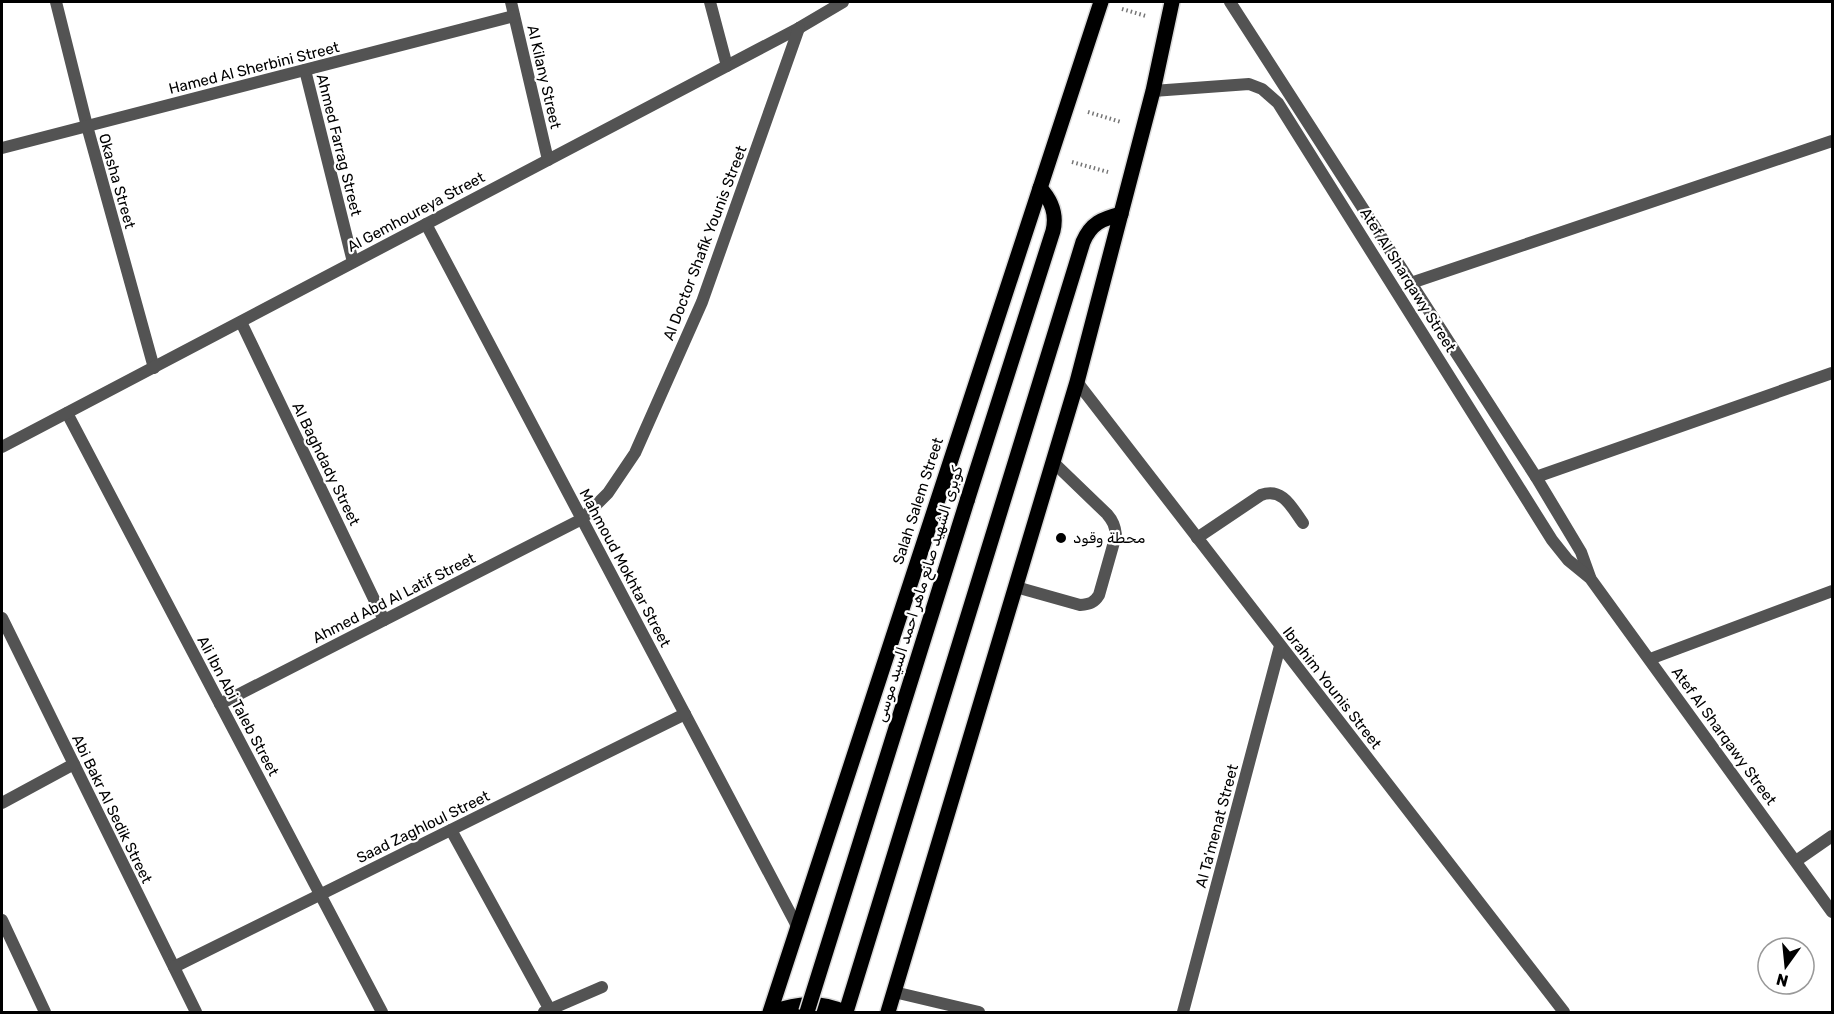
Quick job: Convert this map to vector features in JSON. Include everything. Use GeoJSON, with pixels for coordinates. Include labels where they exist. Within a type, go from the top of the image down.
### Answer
{"type":"FeatureCollection","features":[{"type":"Feature","properties":{"kind":"main road","name":"Salah Salem Street"},"geometry":{"type":"LineString","coordinates":[[771,1012],[797,926],[1101,2]]}},
{"type":"Feature","properties":{"kind":"main road"},"geometry":{"type":"LineString","coordinates":[[888,1012],[1077,382],[1153,91],[1172,2]]}},
{"type":"Feature","properties":{"kind":"main road","name":"كوبرى الشهيد صانع ماهر احمد السيد موسى"},"geometry":{"type":"LineString","coordinates":[[807,1012],[1053,231],[1055,222],[1053,210],[1049,198],[1040,189]]}},
{"type":"Feature","properties":{"kind":"main road"},"geometry":{"type":"LineString","coordinates":[[771,1012],[792,1005],[818,1004],[845,1012],[998,513],[1088,231],[1095,224],[1121,214]]}},
{"type":"Feature","properties":{"kind":"street","name":"Okasha Street"},"geometry":{"type":"LineString","coordinates":[[56,2],[87,126],[154,368]]}},
{"type":"Feature","properties":{"kind":"street","name":"Al Kilany Street"},"geometry":{"type":"LineString","coordinates":[[511,2],[548,160]]}},
{"type":"Feature","properties":{"kind":"street"},"geometry":{"type":"LineString","coordinates":[[710,2],[727,66]]}},
{"type":"Feature","properties":{"kind":"street","name":"Al Gemhoureya Street"},"geometry":{"type":"LineString","coordinates":[[2,447],[800,28],[843,2]]}},
{"type":"Feature","properties":{"kind":"street","name":"Atef Al Sharqawy Street"},"geometry":{"type":"LineString","coordinates":[[1230,2],[1536,477],[1581,552],[1590,578]]}},
{"type":"Feature","properties":{"kind":"street","name":"Hamed Al Sherbini Street"},"geometry":{"type":"LineString","coordinates":[[2,148],[514,16]]}},
{"type":"Feature","properties":{"kind":"street","name":"Al Doctor Shafik Younis Street"},"geometry":{"type":"LineString","coordinates":[[582,519],[608,493],[640,442],[702,302],[800,28]]}},
{"type":"Feature","properties":{"kind":"street","name":"Ahmed Farrag Street"},"geometry":{"type":"LineString","coordinates":[[305,70],[353,262]]}},
{"type":"Feature","properties":{"kind":"street","name":"Atef Al Sharqawy Street"},"geometry":{"type":"LineString","coordinates":[[1153,91],[1249,84],[1262,89],[1278,103],[1552,540],[1568,560],[1590,578],[1833,912]]}},
{"type":"Feature","properties":{"kind":"street"},"geometry":{"type":"LineString","coordinates":[[1411,283],[1833,141]]}},
{"type":"Feature","properties":{"kind":"street","name":"Mahmoud Mokhtar Street"},"geometry":{"type":"LineString","coordinates":[[426,224],[797,926]]}},
{"type":"Feature","properties":{"kind":"street","name":"Al Baghdady Street"},"geometry":{"type":"LineString","coordinates":[[241,322],[384,620]]}},
{"type":"Feature","properties":{"kind":"street"},"geometry":{"type":"LineString","coordinates":[[1536,477],[1833,373]]}},
{"type":"Feature","properties":{"kind":"street","name":"Ibrahim Younis Street"},"geometry":{"type":"LineString","coordinates":[[1077,382],[1564,1012]]}},
{"type":"Feature","properties":{"kind":"street","name":"Ali Ibn Abi Taleb Street"},"geometry":{"type":"LineString","coordinates":[[67,413],[382,1012]]}},
{"type":"Feature","properties":{"kind":"street"},"geometry":{"type":"LineString","coordinates":[[1016,587],[1080,605],[1095,601],[1099,595],[1116,535],[1115,528],[1107,514],[1053,462]]}},
{"type":"Feature","properties":{"kind":"street"},"geometry":{"type":"LineString","coordinates":[[1197,538],[1269,492],[1285,497],[1304,523]]}},
{"type":"Feature","properties":{"kind":"street","name":"Ahmed Abd Al Latif Street"},"geometry":{"type":"LineString","coordinates":[[220,704],[582,519]]}},
{"type":"Feature","properties":{"kind":"street"},"geometry":{"type":"LineString","coordinates":[[1650,659],[1833,591]]}},
{"type":"Feature","properties":{"kind":"street","name":"Abi Bakr Al Sedik Street"},"geometry":{"type":"LineString","coordinates":[[2,618],[196,1012]]}},
{"type":"Feature","properties":{"kind":"street","name":"Al Ta'menat Street"},"geometry":{"type":"LineString","coordinates":[[1183,1012],[1280,646]]}},
{"type":"Feature","properties":{"kind":"street","name":"Saad Zaghloul Street"},"geometry":{"type":"LineString","coordinates":[[174,967],[685,714]]}},
{"type":"Feature","properties":{"kind":"street"},"geometry":{"type":"LineString","coordinates":[[2,803],[74,765]]}},
{"type":"Feature","properties":{"kind":"street"},"geometry":{"type":"LineString","coordinates":[[451,830],[546,1011],[602,987]]}},
{"type":"Feature","properties":{"kind":"street"},"geometry":{"type":"LineString","coordinates":[[1796,861],[1833,836]]}},
{"type":"Feature","properties":{"kind":"street"},"geometry":{"type":"LineString","coordinates":[[2,920],[45,1012]]}},
{"type":"Feature","properties":{"kind":"street"},"geometry":{"type":"LineString","coordinates":[[894,992],[979,1012]]}},
{"type":"Feature","properties":{"kind":"path"},"geometry":{"type":"LineString","coordinates":[[1101,2],[1168,22]]}},
{"type":"Feature","properties":{"kind":"path"},"geometry":{"type":"LineString","coordinates":[[1067,106],[1143,128]]}},
{"type":"Feature","properties":{"kind":"path"},"geometry":{"type":"LineString","coordinates":[[1051,156],[1130,178]]}},
{"type":"Feature","properties":{"kind":"place","name":"محطة وقود"},"geometry":{"type":"Point","coordinates":[1061,538]}}]}
